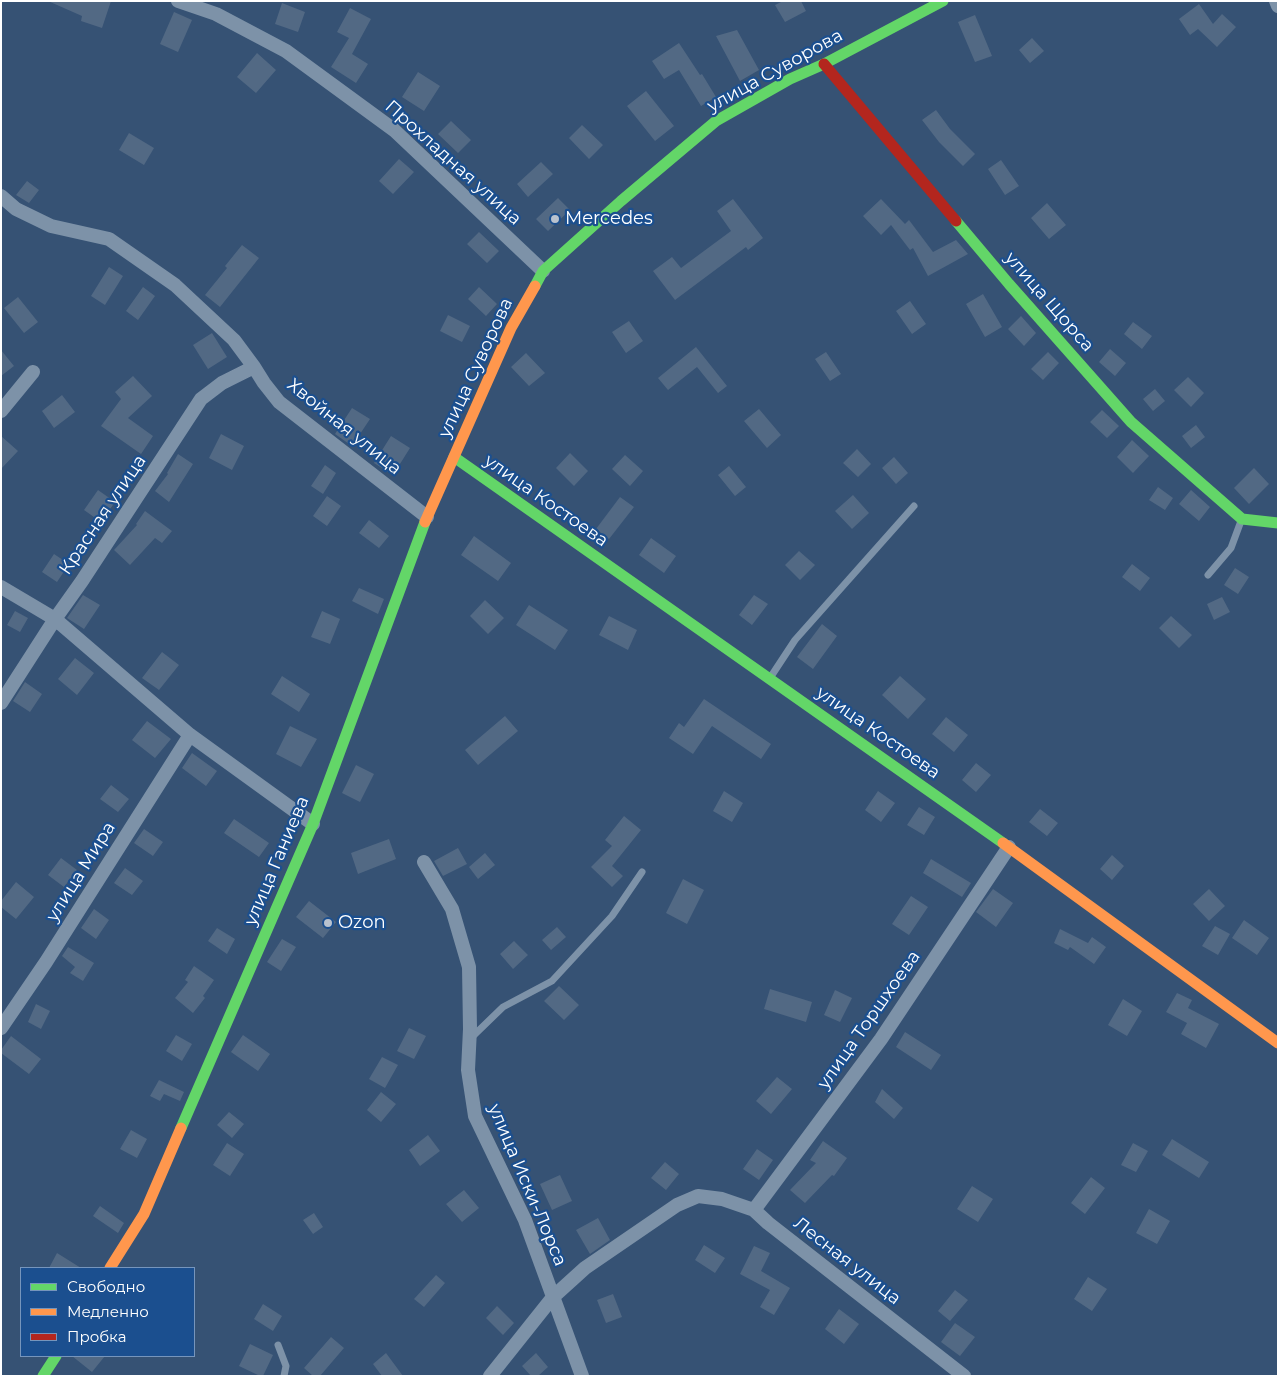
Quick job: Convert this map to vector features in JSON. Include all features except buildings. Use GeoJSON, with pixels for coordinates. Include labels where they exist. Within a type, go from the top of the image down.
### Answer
{"type":"FeatureCollection","features":[{"type":"Feature","properties":{"kind":"street","name":"Прохладная улица"},"geometry":{"type":"LineString","coordinates":[[178,1],[216,14],[286,51],[394,130],[543,271]]}},
{"type":"Feature","properties":{"kind":"street","name":"улица Суворова"},"geometry":{"type":"LineString","coordinates":[[454,457],[511,328],[543,271],[621,201],[716,121],[790,80],[943,1]]}},
{"type":"Feature","properties":{"kind":"street"},"geometry":{"type":"LineString","coordinates":[[1276,1],[1278,6]]}},
{"type":"Feature","properties":{"kind":"street","name":"улица Щорса"},"geometry":{"type":"LineString","coordinates":[[824,64],[1009,284],[1132,422],[1242,519]]}},
{"type":"Feature","properties":{"kind":"street","name":"Хвойная улица"},"geometry":{"type":"LineString","coordinates":[[1,196],[16,209],[51,226],[109,239],[175,286],[234,340],[264,384],[279,402],[427,517]]}},
{"type":"Feature","properties":{"kind":"street","name":"Красная улица"},"geometry":{"type":"LineString","coordinates":[[1,703],[201,400],[222,383],[254,367]]}},
{"type":"Feature","properties":{"kind":"street"},"geometry":{"type":"LineString","coordinates":[[1,412],[33,372]]}},
{"type":"Feature","properties":{"kind":"street","name":"улица Ганиева"},"geometry":{"type":"LineString","coordinates":[[111,1267],[144,1214],[313,824],[427,517],[454,457]]}},
{"type":"Feature","properties":{"kind":"street","name":"улица Костоева"},"geometry":{"type":"LineString","coordinates":[[454,457],[1009,847],[1278,1043]]}},
{"type":"Feature","properties":{"kind":"street"},"geometry":{"type":"LineString","coordinates":[[1242,519],[1278,522]]}},
{"type":"Feature","properties":{"kind":"street"},"geometry":{"type":"LineString","coordinates":[[1,587],[55,619],[190,735],[313,824]]}},
{"type":"Feature","properties":{"kind":"street","name":"улица Мира"},"geometry":{"type":"LineString","coordinates":[[1,1028],[46,962],[190,735]]}},
{"type":"Feature","properties":{"kind":"street","name":"улица Торшхоева"},"geometry":{"type":"LineString","coordinates":[[754,1210],[881,1040],[1009,847]]}},
{"type":"Feature","properties":{"kind":"street","name":"улица Иски-Лорса"},"geometry":{"type":"LineString","coordinates":[[424,862],[452,909],[469,967],[470,1039],[468,1070],[475,1116],[525,1220],[582,1376]]}},
{"type":"Feature","properties":{"kind":"street","name":"Лесная улица"},"geometry":{"type":"LineString","coordinates":[[553,1298],[586,1268],[677,1206],[698,1196],[722,1199],[754,1210],[768,1223],[964,1376]]}},
{"type":"Feature","properties":{"kind":"street"},"geometry":{"type":"LineString","coordinates":[[490,1376],[553,1298]]}},
{"type":"Feature","properties":{"kind":"street"},"geometry":{"type":"LineString","coordinates":[[43,1376],[55,1357]]}},
{"type":"Feature","properties":{"kind":"lane"},"geometry":{"type":"LineString","coordinates":[[769,678],[795,640],[914,506]]}},
{"type":"Feature","properties":{"kind":"lane"},"geometry":{"type":"LineString","coordinates":[[1208,575],[1231,548],[1242,519]]}},
{"type":"Feature","properties":{"kind":"lane"},"geometry":{"type":"LineString","coordinates":[[470,1039],[503,1007],[552,981],[612,916],[642,872]]}},
{"type":"Feature","properties":{"kind":"lane"},"geometry":{"type":"LineString","coordinates":[[278,1345],[286,1366],[284,1376]]}},
{"type":"Feature","properties":{"kind":"traffic: fast"},"geometry":{"type":"LineString","coordinates":[[535,286],[543,271],[621,201],[716,121],[790,79],[824,64],[943,1]]}},
{"type":"Feature","properties":{"kind":"traffic: fast"},"geometry":{"type":"LineString","coordinates":[[956,221],[1131,422],[1242,519],[1278,523]]}},
{"type":"Feature","properties":{"kind":"traffic: fast"},"geometry":{"type":"LineString","coordinates":[[454,457],[1003,843]]}},
{"type":"Feature","properties":{"kind":"traffic: fast"},"geometry":{"type":"LineString","coordinates":[[181,1128],[313,824],[425,522]]}},
{"type":"Feature","properties":{"kind":"traffic: fast"},"geometry":{"type":"LineString","coordinates":[[43,1376],[55,1357]]}},
{"type":"Feature","properties":{"kind":"traffic: slow"},"geometry":{"type":"LineString","coordinates":[[425,522],[511,328],[535,286]]}},
{"type":"Feature","properties":{"kind":"traffic: slow"},"geometry":{"type":"LineString","coordinates":[[1003,843],[1278,1043]]}},
{"type":"Feature","properties":{"kind":"traffic: slow"},"geometry":{"type":"LineString","coordinates":[[111,1267],[144,1214],[181,1128]]}},
{"type":"Feature","properties":{"kind":"traffic: jam"},"geometry":{"type":"LineString","coordinates":[[824,64],[956,221]]}},
{"type":"Feature","properties":{"kind":"place","name":"Mercedes"},"geometry":{"type":"Point","coordinates":[555,219]}},
{"type":"Feature","properties":{"kind":"place","name":"Ozon"},"geometry":{"type":"Point","coordinates":[328,923]}}]}
